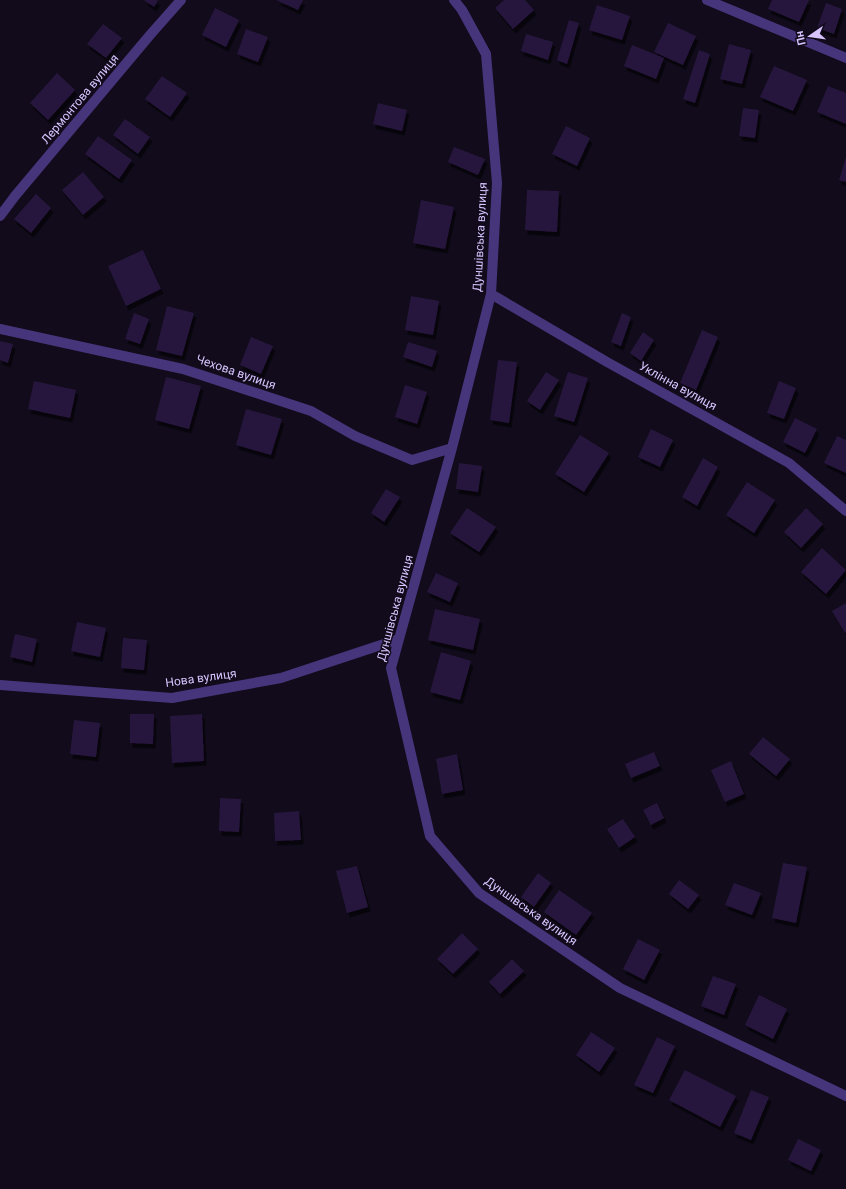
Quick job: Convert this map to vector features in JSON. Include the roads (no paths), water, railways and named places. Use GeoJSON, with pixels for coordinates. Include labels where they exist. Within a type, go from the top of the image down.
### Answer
{"type":"FeatureCollection","features":[{"type":"Feature","properties":{"kind":"street","name":"Лермонтова вулиця"},"geometry":{"type":"LineString","coordinates":[[0,216],[15,196],[181,0]]}},
{"type":"Feature","properties":{"kind":"street","name":"Дуншівська вулиця"},"geometry":{"type":"LineString","coordinates":[[454,0],[462,10],[486,54],[497,183],[492,294],[452,448],[391,668],[430,836],[479,893],[620,988],[846,1096]]}},
{"type":"Feature","properties":{"kind":"street"},"geometry":{"type":"LineString","coordinates":[[707,0],[846,58]]}},
{"type":"Feature","properties":{"kind":"street","name":"Уклінна вулиця"},"geometry":{"type":"LineString","coordinates":[[492,294],[607,362],[789,463],[846,511]]}},
{"type":"Feature","properties":{"kind":"street","name":"Чехова вулиця"},"geometry":{"type":"LineString","coordinates":[[0,329],[183,368],[311,412],[355,436],[412,460],[452,448]]}},
{"type":"Feature","properties":{"kind":"street","name":"Нова вулиця"},"geometry":{"type":"LineString","coordinates":[[0,685],[172,698],[281,678],[399,639]]}}]}
